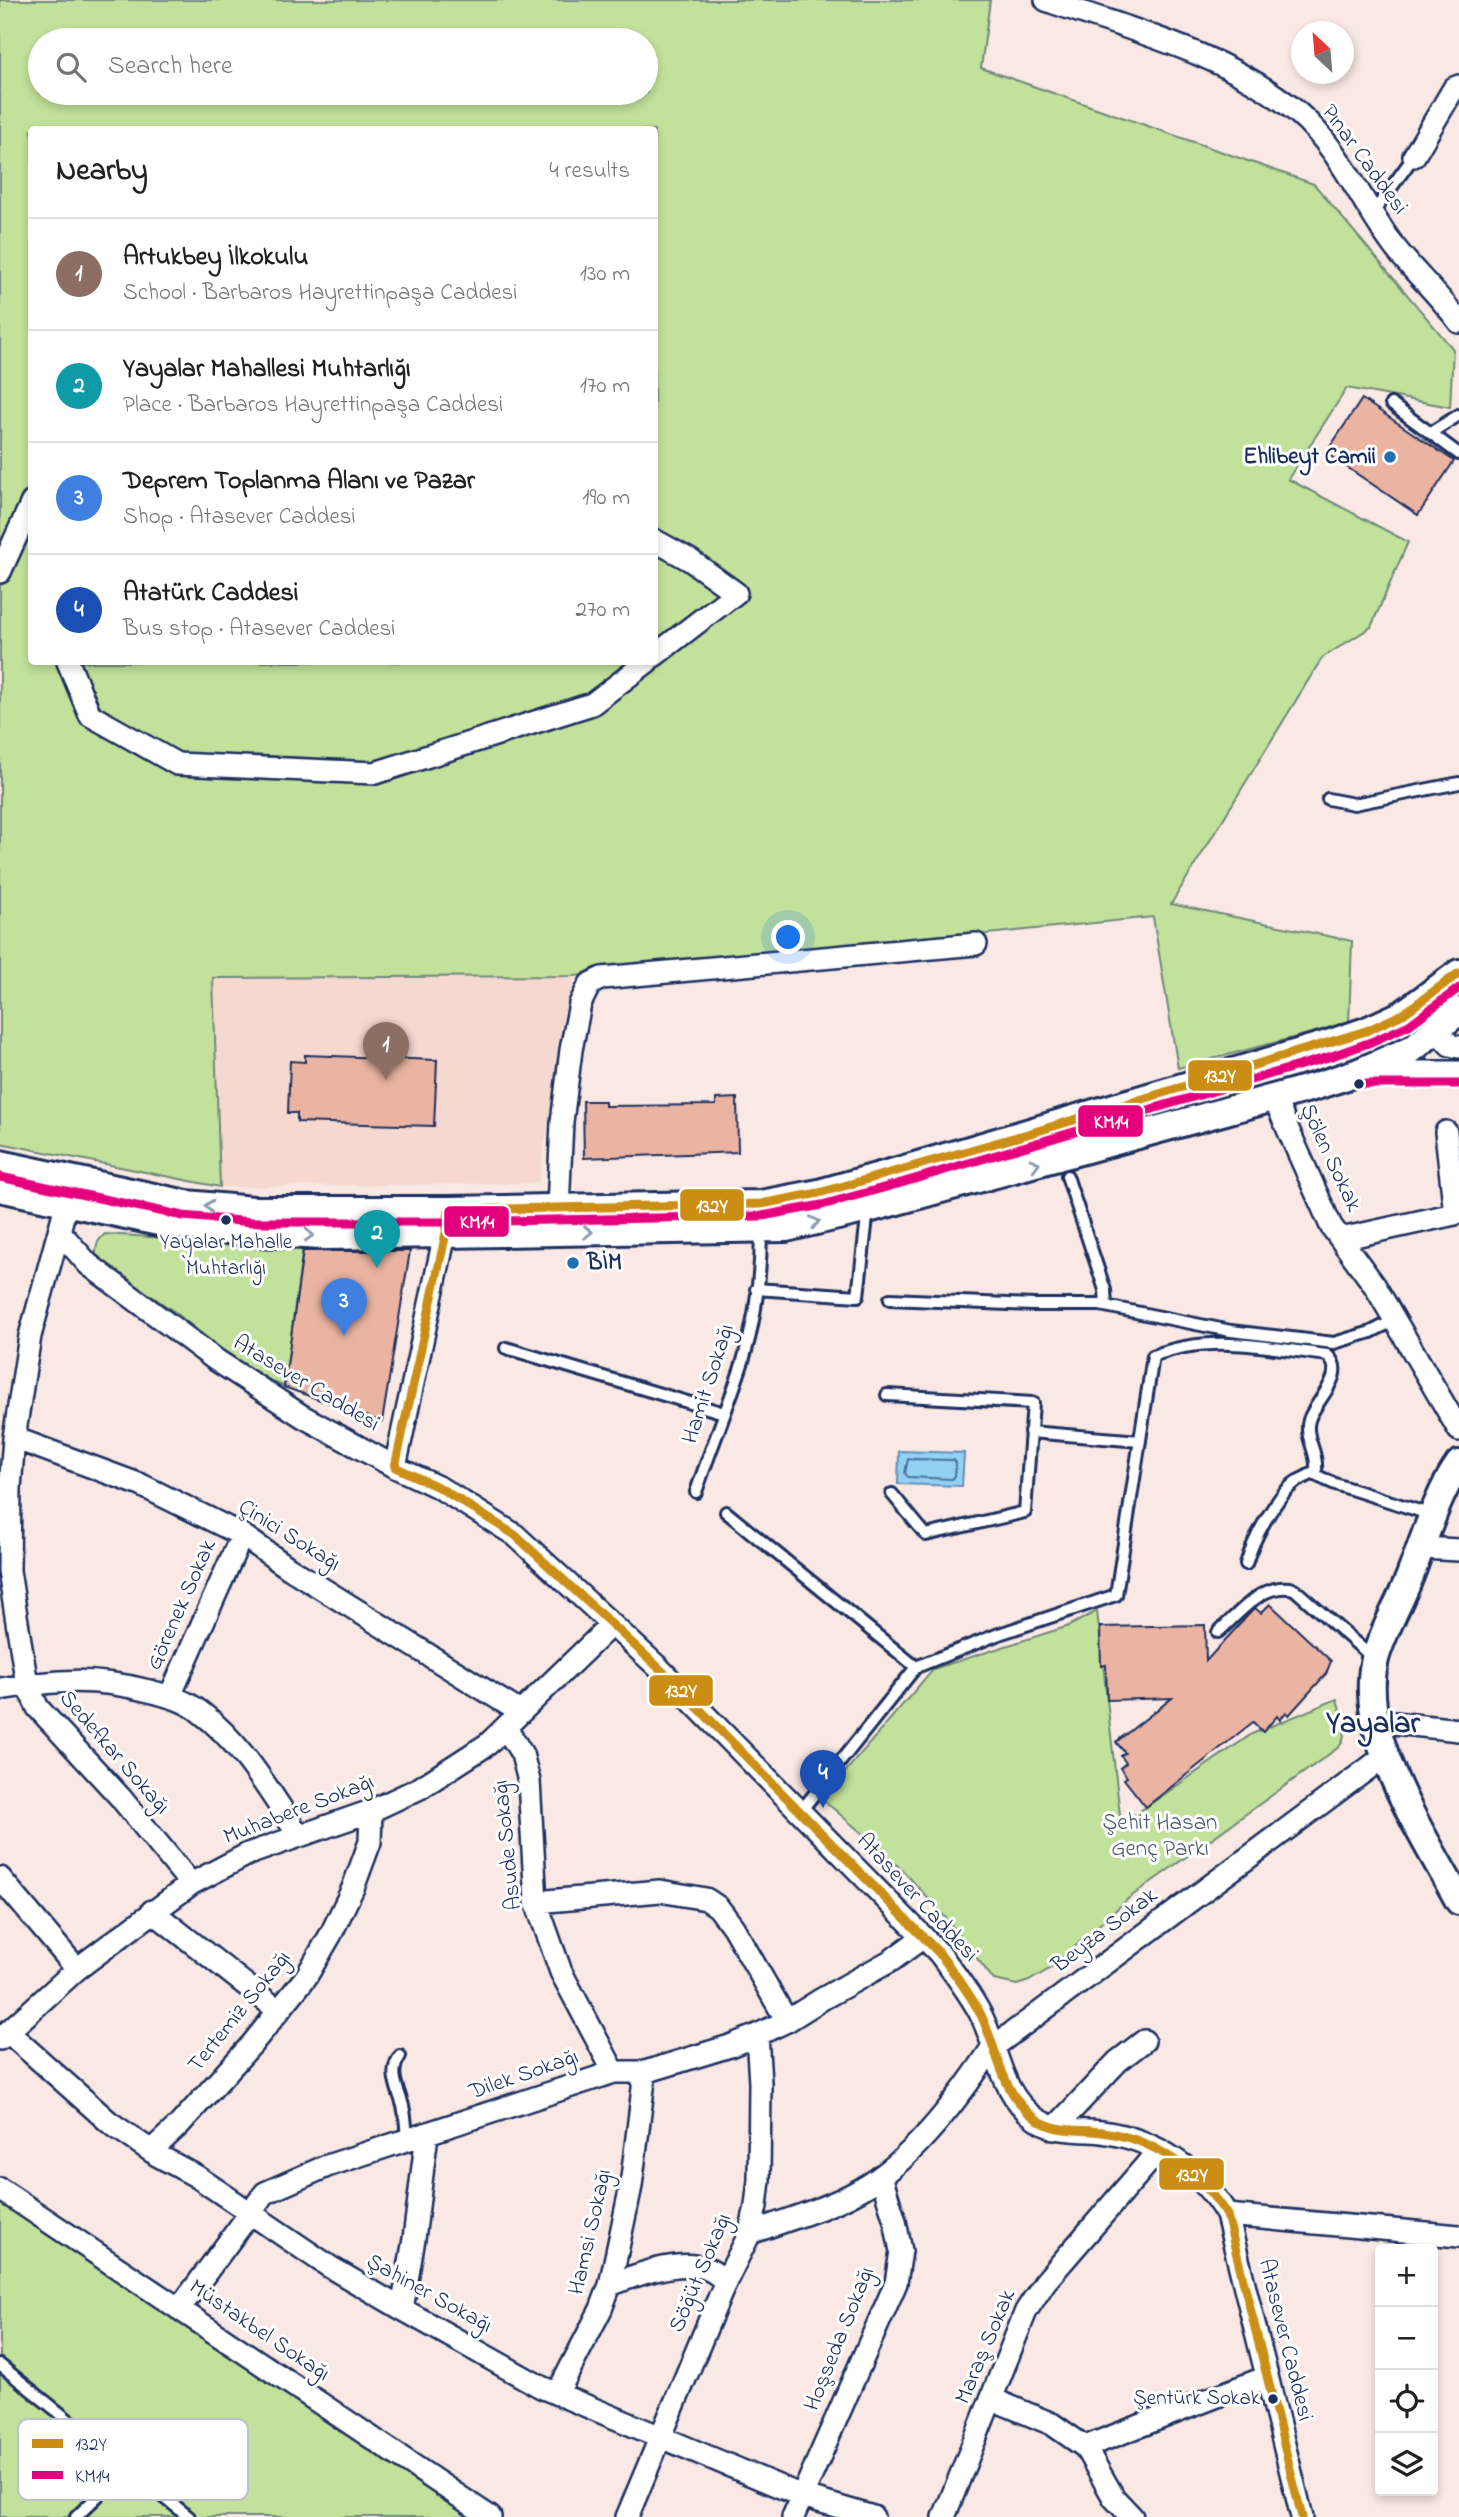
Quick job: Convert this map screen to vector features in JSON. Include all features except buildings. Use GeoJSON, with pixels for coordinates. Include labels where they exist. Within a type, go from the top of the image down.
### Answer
{"type":"FeatureCollection","features":[{"type":"Feature","properties":{"kind":"street","name":"Pınar Caddesi"},"geometry":{"type":"LineString","coordinates":[[1046,0],[1164,39],[1273,93],[1318,133],[1397,250],[1459,321]]}},
{"type":"Feature","properties":{"kind":"street"},"geometry":{"type":"LineString","coordinates":[[1414,156],[1454,88],[1459,86]]}},
{"type":"Feature","properties":{"kind":"street"},"geometry":{"type":"LineString","coordinates":[[0,572],[28,511]]}},
{"type":"Feature","properties":{"kind":"street"},"geometry":{"type":"LineString","coordinates":[[658,542],[690,560],[736,593],[658,653]]}},
{"type":"Feature","properties":{"kind":"street"},"geometry":{"type":"LineString","coordinates":[[69,665],[90,715],[177,764],[374,773],[592,704],[643,665]]}},
{"type":"Feature","properties":{"kind":"street"},"geometry":{"type":"LineString","coordinates":[[558,1208],[562,1122],[571,1049],[580,1004],[590,984],[602,978],[976,944]]}},
{"type":"Feature","properties":{"kind":"street"},"geometry":{"type":"LineString","coordinates":[[0,1164],[186,1204],[253,1210],[448,1222],[761,1217],[820,1193],[1366,1031],[1403,1014],[1459,973]]}},
{"type":"Feature","properties":{"kind":"street"},"geometry":{"type":"LineString","coordinates":[[0,1188],[173,1224],[231,1231],[326,1236],[558,1208],[761,1217],[786,1228],[868,1209],[1359,1072],[1412,1049],[1459,1011]]}},
{"type":"Feature","properties":{"kind":"street"},"geometry":{"type":"LineString","coordinates":[[1436,1030],[1450,1045],[1459,1047]]}},
{"type":"Feature","properties":{"kind":"street"},"geometry":{"type":"LineString","coordinates":[[1359,1072],[1459,1072]]}},
{"type":"Feature","properties":{"kind":"street","name":"Şölen Sokak"},"geometry":{"type":"LineString","coordinates":[[1273,1098],[1331,1226],[1375,1286],[1459,1430]]}},
{"type":"Feature","properties":{"kind":"street"},"geometry":{"type":"LineString","coordinates":[[1446,1132],[1457,1214]]}},
{"type":"Feature","properties":{"kind":"street"},"geometry":{"type":"LineString","coordinates":[[59,1231],[67,1202]]}},
{"type":"Feature","properties":{"kind":"street","name":"Şölen Sokak"},"geometry":{"type":"LineString","coordinates":[[1340,1239],[1457,1214]]}},
{"type":"Feature","properties":{"kind":"street"},"geometry":{"type":"LineString","coordinates":[[395,1467],[448,1222]]}},
{"type":"Feature","properties":{"kind":"street","name":"Sedefkar Sokağı"},"geometry":{"type":"LineString","coordinates":[[59,1231],[30,1336],[5,1489],[5,1573],[27,1685],[38,1708],[120,1797],[191,1884]]}},
{"type":"Feature","properties":{"kind":"street","name":"Atasever Caddesi"},"geometry":{"type":"LineString","coordinates":[[59,1231],[88,1264],[216,1360],[302,1416],[395,1467],[440,1488],[515,1535],[660,1669],[939,1953],[981,2015],[1003,2078],[1012,2094],[1034,2117],[1054,2129],[1101,2132],[1126,2137],[1159,2150],[1204,2181],[1227,2215],[1302,2517]]}},
{"type":"Feature","properties":{"kind":"street","name":"Çinici Sokağı"},"geometry":{"type":"LineString","coordinates":[[14,1438],[141,1485],[242,1535],[513,1720]]}},
{"type":"Feature","properties":{"kind":"street"},"geometry":{"type":"LineString","coordinates":[[1459,1464],[1434,1516],[1375,1659],[1372,1693],[1385,1756],[1404,1798],[1459,1900]]}},
{"type":"Feature","properties":{"kind":"street","name":"Görenek Sokak"},"geometry":{"type":"LineString","coordinates":[[170,1696],[242,1535]]}},
{"type":"Feature","properties":{"kind":"street"},"geometry":{"type":"LineString","coordinates":[[1421,1548],[1459,1550]]}},
{"type":"Feature","properties":{"kind":"street","name":"Muhabere Sokağı"},"geometry":{"type":"LineString","coordinates":[[4,2035],[77,1969],[191,1884],[248,1854],[371,1811],[420,1788],[488,1744],[611,1625]]}},
{"type":"Feature","properties":{"kind":"street"},"geometry":{"type":"LineString","coordinates":[[0,1689],[85,1680],[125,1685],[170,1696],[197,1710],[236,1745],[299,1836]]}},
{"type":"Feature","properties":{"kind":"street","name":"Asude Sokağı"},"geometry":{"type":"LineString","coordinates":[[513,1720],[529,1781],[536,1902],[561,1972],[614,2072]]}},
{"type":"Feature","properties":{"kind":"street"},"geometry":{"type":"LineString","coordinates":[[1376,1721],[1459,1730]]}},
{"type":"Feature","properties":{"kind":"street","name":"Beyza Sokak"},"geometry":{"type":"LineString","coordinates":[[750,2233],[818,2208],[867,2186],[881,2176],[920,2140],[952,2105],[992,2048],[1385,1756]]}},
{"type":"Feature","properties":{"kind":"street","name":"Tertemiz Sokağı"},"geometry":{"type":"LineString","coordinates":[[151,2151],[179,2125],[306,1977],[353,1888],[370,1842],[371,1811]]}},
{"type":"Feature","properties":{"kind":"street"},"geometry":{"type":"LineString","coordinates":[[0,1878],[77,1969]]}},
{"type":"Feature","properties":{"kind":"street"},"geometry":{"type":"LineString","coordinates":[[536,1902],[660,1891],[706,1899],[718,1907],[733,1927],[787,2021]]}},
{"type":"Feature","properties":{"kind":"street"},"geometry":{"type":"LineString","coordinates":[[152,1911],[279,2011]]}},
{"type":"Feature","properties":{"kind":"street","name":"Dilek Sokağı"},"geometry":{"type":"LineString","coordinates":[[179,2309],[264,2193],[327,2166],[614,2072],[645,2072],[730,2046],[787,2021],[892,1960],[923,1937]]}},
{"type":"Feature","properties":{"kind":"street","name":"Şahiner Sokağı"},"geometry":{"type":"LineString","coordinates":[[4,2035],[109,2122],[151,2151],[196,2176],[330,2267],[402,2309],[558,2394],[802,2496],[873,2517]]}},
{"type":"Feature","properties":{"kind":"street","name":"Söğüt Sokağı"},"geometry":{"type":"LineString","coordinates":[[627,2517],[726,2281],[750,2233],[759,2180],[760,2083],[757,2035]]}},
{"type":"Feature","properties":{"kind":"street"},"geometry":{"type":"LineString","coordinates":[[1054,2129],[1118,2062],[1144,2041]]}},
{"type":"Feature","properties":{"kind":"street","name":"Hamsi Sokağı"},"geometry":{"type":"LineString","coordinates":[[558,2394],[610,2286],[631,2186],[645,2072]]}},
{"type":"Feature","properties":{"kind":"street"},"geometry":{"type":"LineString","coordinates":[[402,2309],[414,2239],[417,2137]]}},
{"type":"Feature","properties":{"kind":"street","name":"Maraş Sokak"},"geometry":{"type":"LineString","coordinates":[[944,2517],[1026,2311],[1045,2282],[1159,2150]]}},
{"type":"Feature","properties":{"kind":"street","name":"Hoşseda Sokağı"},"geometry":{"type":"LineString","coordinates":[[793,2517],[896,2283],[901,2251],[881,2176]]}},
{"type":"Feature","properties":{"kind":"street","name":"Müstakbel Sokağı"},"geometry":{"type":"LineString","coordinates":[[0,2189],[489,2517]]}},
{"type":"Feature","properties":{"kind":"street"},"geometry":{"type":"LineString","coordinates":[[1227,2215],[1459,2236]]}},
{"type":"Feature","properties":{"kind":"street"},"geometry":{"type":"LineString","coordinates":[[610,2286],[641,2273],[682,2266],[706,2268],[726,2281]]}},
{"type":"Feature","properties":{"kind":"street"},"geometry":{"type":"LineString","coordinates":[[1085,2447],[1267,2377]]}},
{"type":"Feature","properties":{"kind":"street"},"geometry":{"type":"LineString","coordinates":[[992,2399],[1052,2424],[1085,2447],[1114,2498],[1132,2517]]}},
{"type":"Feature","properties":{"kind":"lane"},"geometry":{"type":"LineString","coordinates":[[1373,213],[1414,156]]}},
{"type":"Feature","properties":{"kind":"lane"},"geometry":{"type":"LineString","coordinates":[[1391,404],[1459,454]]}},
{"type":"Feature","properties":{"kind":"lane"},"geometry":{"type":"LineString","coordinates":[[1430,433],[1459,415]]}},
{"type":"Feature","properties":{"kind":"lane"},"geometry":{"type":"LineString","coordinates":[[1328,799],[1354,804],[1459,783]]}},
{"type":"Feature","properties":{"kind":"lane"},"geometry":{"type":"LineString","coordinates":[[1067,1176],[1105,1290],[1107,1306]]}},
{"type":"Feature","properties":{"kind":"lane"},"geometry":{"type":"LineString","coordinates":[[756,1289],[858,1296],[868,1209]]}},
{"type":"Feature","properties":{"kind":"lane","name":"Hamit Sokağı"},"geometry":{"type":"LineString","coordinates":[[696,1492],[743,1359],[761,1254],[761,1217]]}},
{"type":"Feature","properties":{"kind":"lane"},"geometry":{"type":"LineString","coordinates":[[890,1299],[1107,1306],[1231,1331],[1334,1343],[1365,1335],[1395,1320]]}},
{"type":"Feature","properties":{"kind":"lane"},"geometry":{"type":"LineString","coordinates":[[800,1812],[916,1667],[999,1634],[1116,1595],[1153,1356],[1175,1347],[1210,1343],[1327,1355],[1333,1362],[1335,1373],[1308,1424],[1308,1434],[1317,1465],[1313,1474],[1297,1481],[1288,1490],[1262,1526],[1246,1564]]}},
{"type":"Feature","properties":{"kind":"lane"},"geometry":{"type":"LineString","coordinates":[[506,1348],[724,1413]]}},
{"type":"Feature","properties":{"kind":"lane"},"geometry":{"type":"LineString","coordinates":[[887,1395],[1033,1403],[1025,1512],[926,1535],[892,1494]]}},
{"type":"Feature","properties":{"kind":"lane"},"geometry":{"type":"LineString","coordinates":[[1030,1432],[1140,1441]]}},
{"type":"Feature","properties":{"kind":"lane"},"geometry":{"type":"LineString","coordinates":[[1313,1474],[1335,1484],[1434,1516]]}},
{"type":"Feature","properties":{"kind":"lane"},"geometry":{"type":"LineString","coordinates":[[726,1512],[916,1667]]}},
{"type":"Feature","properties":{"kind":"lane"},"geometry":{"type":"LineString","coordinates":[[1218,1632],[1262,1593],[1276,1587],[1285,1587],[1294,1589],[1375,1659]]}},
{"type":"Feature","properties":{"kind":"lane"},"geometry":{"type":"LineString","coordinates":[[400,2056],[394,2064],[394,2081],[417,2137]]}},
{"type":"Feature","properties":{"kind":"lane"},"geometry":{"type":"LineString","coordinates":[[0,2365],[67,2419]]}},
{"type":"Feature","properties":{"kind":"lane"},"geometry":{"type":"LineString","coordinates":[[76,2517],[94,2500]]}},
{"type":"Feature","properties":{"kind":"lane"},"geometry":{"type":"LineString","coordinates":[[167,2500],[189,2517]]}},
{"type":"Feature","properties":{"kind":"shaded area"},"geometry":{"type":"Polygon","coordinates":[[[574,976],[538,1183],[220,1187],[213,978],[574,976]]]}},
{"type":"Feature","properties":{"kind":"green space"},"geometry":{"type":"Polygon","coordinates":[[[0,0],[990,0],[981,68],[1314,184],[1453,349],[1450,407],[1347,388],[1288,479],[1408,542],[1371,627],[1322,658],[1171,904],[1352,941],[1349,1023],[1178,1068],[1153,917],[574,976],[213,978],[220,1187],[0,1143],[0,0]]]}},
{"type":"Feature","properties":{"kind":"green space"},"geometry":{"type":"Polygon","coordinates":[[[105,1234],[303,1247],[284,1387],[243,1367],[175,1312],[102,1262],[96,1254],[96,1248],[105,1234]]]}},
{"type":"Feature","properties":{"kind":"green space","name":"Şehit Hasan Genç Parkı"},"geometry":{"type":"Polygon","coordinates":[[[1097,1611],[1121,1824],[1252,1734],[1337,1699],[1344,1724],[1344,1736],[1339,1747],[1129,1898],[1051,1968],[1017,1985],[994,1980],[944,1916],[908,1876],[822,1799],[933,1669],[1069,1626],[1097,1611]]]}},
{"type":"Feature","properties":{"kind":"green space"},"geometry":{"type":"Polygon","coordinates":[[[0,2199],[476,2517],[0,2517],[0,2199]]]}},
{"type":"Feature","properties":{"kind":"water"},"geometry":{"type":"Polygon","coordinates":[[[899,1451],[964,1453],[962,1486],[898,1484],[899,1451]]]}},
{"type":"Feature","properties":{"kind":"transit line","name":"132Y"},"geometry":{"type":"LineString","coordinates":[[449,1210],[761,1204],[819,1193],[1031,1133],[1366,1031],[1403,1014],[1459,973]]}},
{"type":"Feature","properties":{"kind":"transit line","name":"KM14"},"geometry":{"type":"LineString","coordinates":[[0,1177],[183,1216],[252,1222],[449,1222],[762,1216],[822,1205],[901,1183],[1332,1056],[1409,1025],[1459,988]]}},
{"type":"Feature","properties":{"kind":"transit line","name":"KM14"},"geometry":{"type":"LineString","coordinates":[[1359,1084],[1459,1084]]}},
{"type":"Feature","properties":{"kind":"transit line","name":"132Y"},"geometry":{"type":"LineString","coordinates":[[395,1467],[449,1210]]}},
{"type":"Feature","properties":{"kind":"transit line","name":"132Y"},"geometry":{"type":"LineString","coordinates":[[395,1467],[440,1488],[515,1535],[660,1669],[939,1953],[977,2007],[1007,2084],[1024,2108],[1035,2118],[1067,2130],[1122,2136],[1158,2150],[1189,2171],[1216,2199],[1227,2215],[1302,2517]]}},
{"type":"Feature","properties":{"kind":"place","name":"Ehlibeyt Camii"},"geometry":{"type":"Point","coordinates":[1390,457]}},
{"type":"Feature","properties":{"kind":"place","name":"Artukbey İlkokulu"},"geometry":{"type":"Point","coordinates":[386,1080]}},
{"type":"Feature","properties":{"kind":"place","name":"Yayalar Mahalle Muhtarlığı"},"geometry":{"type":"Point","coordinates":[226,1220]}},
{"type":"Feature","properties":{"kind":"place","name":"BİM"},"geometry":{"type":"Point","coordinates":[573,1263]}},
{"type":"Feature","properties":{"kind":"place","name":"Yayalar Mahallesi Muhtarlığı"},"geometry":{"type":"Point","coordinates":[377,1268]}},
{"type":"Feature","properties":{"kind":"place","name":"Deprem Toplanma Alanı ve Pazar"},"geometry":{"type":"Point","coordinates":[344,1336]}},
{"type":"Feature","properties":{"kind":"place","name":"Atatürk Caddesi̇"},"geometry":{"type":"Point","coordinates":[823,1808]}},
{"type":"Feature","properties":{"kind":"place","name":"Şentürk Sokak"},"geometry":{"type":"Point","coordinates":[1273,2399]}},
{"type":"Feature","properties":{"kind":"district","name":"Yayalar"},"geometry":{"type":"Point","coordinates":[1373,1725]}}]}
